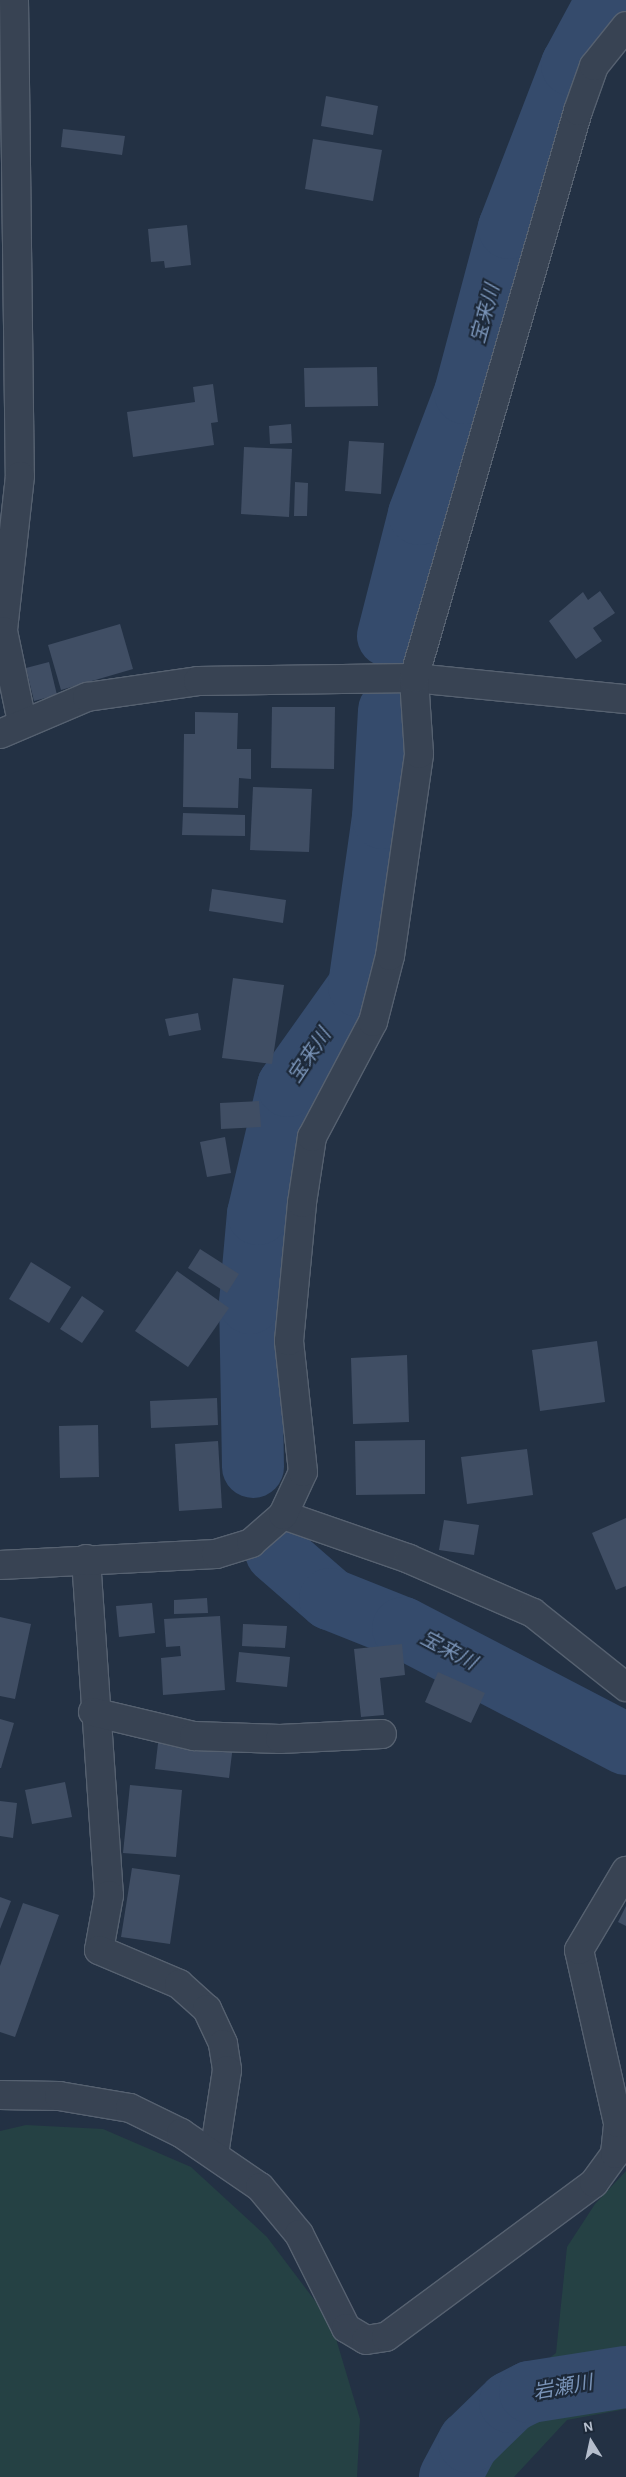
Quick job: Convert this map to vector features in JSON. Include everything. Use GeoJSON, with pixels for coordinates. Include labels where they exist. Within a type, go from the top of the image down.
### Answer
{"type":"FeatureCollection","features":[{"type":"Feature","properties":{"kind":"street"},"geometry":{"type":"LineString","coordinates":[[14,0],[20,476],[3,631],[11,728],[87,697],[198,681],[414,678],[626,699]]}},
{"type":"Feature","properties":{"kind":"street"},"geometry":{"type":"LineString","coordinates":[[0,1565],[86,1559],[216,1554],[251,1543],[283,1515],[303,1472],[289,1341],[312,1137],[373,1022],[390,956],[419,754],[414,678],[578,111],[594,66],[626,26]]}},
{"type":"Feature","properties":{"kind":"street"},"geometry":{"type":"LineString","coordinates":[[283,1515],[409,1559],[533,1613],[626,1686]]}},
{"type":"Feature","properties":{"kind":"street"},"geometry":{"type":"LineString","coordinates":[[86,1559],[93,1712],[109,1895],[99,1950],[179,1984],[207,2009],[224,2044],[227,2070],[214,2154]]}},
{"type":"Feature","properties":{"kind":"street"},"geometry":{"type":"LineString","coordinates":[[93,1712],[194,1736],[280,1739],[382,1734]]}},
{"type":"Feature","properties":{"kind":"street"},"geometry":{"type":"LineString","coordinates":[[0,2095],[58,2096],[130,2108],[214,2154],[260,2187],[298,2234],[346,2328],[366,2340],[386,2337],[594,2183],[615,2154],[618,2123],[580,1950],[626,1871]]}},
{"type":"Feature","properties":{"kind":"green space"},"geometry":{"type":"Polygon","coordinates":[[[26,2125],[103,2129],[191,2167],[267,2237],[331,2322],[360,2419],[357,2477],[0,2477],[0,2131],[26,2125]]]}},
{"type":"Feature","properties":{"kind":"green space"},"geometry":{"type":"Polygon","coordinates":[[[626,2171],[626,2409],[567,2420],[514,2477],[450,2477],[456,2459],[507,2390],[556,2353],[567,2247],[595,2204],[626,2171]]]}},
{"type":"Feature","properties":{"kind":"building"},"geometry":{"type":"Polygon","coordinates":[[[326,96],[378,106],[373,135],[321,126],[326,96]]]}},
{"type":"Feature","properties":{"kind":"building"},"geometry":{"type":"Polygon","coordinates":[[[63,129],[125,136],[122,155],[61,147],[63,129]]]}},
{"type":"Feature","properties":{"kind":"building"},"geometry":{"type":"Polygon","coordinates":[[[313,139],[382,150],[373,201],[305,189],[313,139]]]}},
{"type":"Feature","properties":{"kind":"building"},"geometry":{"type":"Polygon","coordinates":[[[187,225],[191,265],[165,268],[164,261],[151,262],[148,229],[187,225]]]}},
{"type":"Feature","properties":{"kind":"building"},"geometry":{"type":"Polygon","coordinates":[[[377,367],[378,406],[305,407],[304,368],[377,367]]]}},
{"type":"Feature","properties":{"kind":"building"},"geometry":{"type":"Polygon","coordinates":[[[213,384],[218,422],[211,423],[214,445],[133,457],[127,412],[195,402],[193,387],[213,384]]]}},
{"type":"Feature","properties":{"kind":"building"},"geometry":{"type":"Polygon","coordinates":[[[291,424],[292,443],[270,444],[269,426],[291,424]]]}},
{"type":"Feature","properties":{"kind":"building"},"geometry":{"type":"Polygon","coordinates":[[[349,441],[384,443],[381,494],[345,491],[349,441]]]}},
{"type":"Feature","properties":{"kind":"building"},"geometry":{"type":"Polygon","coordinates":[[[244,447],[292,449],[289,517],[241,514],[244,447]]]}},
{"type":"Feature","properties":{"kind":"building"},"geometry":{"type":"Polygon","coordinates":[[[295,482],[308,483],[307,516],[294,516],[295,482]]]}},
{"type":"Feature","properties":{"kind":"building"},"geometry":{"type":"Polygon","coordinates":[[[600,591],[615,613],[593,628],[602,641],[576,659],[549,621],[583,592],[588,600],[600,591]]]}},
{"type":"Feature","properties":{"kind":"building"},"geometry":{"type":"Polygon","coordinates":[[[120,624],[133,669],[61,690],[48,645],[120,624]]]}},
{"type":"Feature","properties":{"kind":"building"},"geometry":{"type":"Polygon","coordinates":[[[49,662],[57,695],[34,701],[26,668],[49,662]]]}},
{"type":"Feature","properties":{"kind":"building"},"geometry":{"type":"Polygon","coordinates":[[[272,707],[335,707],[334,769],[271,768],[272,707]]]}},
{"type":"Feature","properties":{"kind":"building"},"geometry":{"type":"Polygon","coordinates":[[[195,712],[238,713],[237,749],[251,749],[251,779],[239,778],[238,808],[183,807],[184,734],[195,734],[195,712]]]}},
{"type":"Feature","properties":{"kind":"building"},"geometry":{"type":"Polygon","coordinates":[[[253,787],[312,789],[309,852],[250,850],[253,787]]]}},
{"type":"Feature","properties":{"kind":"building"},"geometry":{"type":"Polygon","coordinates":[[[183,813],[245,815],[245,836],[182,835],[183,813]]]}},
{"type":"Feature","properties":{"kind":"building"},"geometry":{"type":"Polygon","coordinates":[[[212,889],[286,900],[283,923],[209,911],[212,889]]]}},
{"type":"Feature","properties":{"kind":"building"},"geometry":{"type":"Polygon","coordinates":[[[233,978],[284,985],[272,1064],[222,1058],[233,978]]]}},
{"type":"Feature","properties":{"kind":"building"},"geometry":{"type":"Polygon","coordinates":[[[198,1013],[201,1030],[169,1036],[165,1019],[198,1013]]]}},
{"type":"Feature","properties":{"kind":"building"},"geometry":{"type":"Polygon","coordinates":[[[259,1101],[261,1127],[221,1129],[220,1103],[259,1101]]]}},
{"type":"Feature","properties":{"kind":"building"},"geometry":{"type":"Polygon","coordinates":[[[225,1137],[231,1173],[207,1177],[200,1142],[225,1137]]]}},
{"type":"Feature","properties":{"kind":"building"},"geometry":{"type":"Polygon","coordinates":[[[200,1249],[239,1274],[227,1293],[188,1268],[200,1249]]]}},
{"type":"Feature","properties":{"kind":"building"},"geometry":{"type":"Polygon","coordinates":[[[31,1262],[71,1287],[49,1323],[9,1299],[31,1262]]]}},
{"type":"Feature","properties":{"kind":"building"},"geometry":{"type":"Polygon","coordinates":[[[177,1271],[229,1308],[188,1367],[135,1331],[177,1271]]]}},
{"type":"Feature","properties":{"kind":"building"},"geometry":{"type":"Polygon","coordinates":[[[82,1296],[104,1311],[82,1343],[60,1329],[82,1296]]]}},
{"type":"Feature","properties":{"kind":"building"},"geometry":{"type":"Polygon","coordinates":[[[597,1341],[605,1402],[540,1411],[532,1350],[597,1341]]]}},
{"type":"Feature","properties":{"kind":"building"},"geometry":{"type":"Polygon","coordinates":[[[407,1355],[409,1422],[353,1424],[351,1358],[407,1355]]]}},
{"type":"Feature","properties":{"kind":"building"},"geometry":{"type":"Polygon","coordinates":[[[217,1398],[218,1425],[151,1428],[150,1401],[217,1398]]]}},
{"type":"Feature","properties":{"kind":"building"},"geometry":{"type":"Polygon","coordinates":[[[98,1425],[99,1477],[60,1478],[59,1426],[98,1425]]]}},
{"type":"Feature","properties":{"kind":"building"},"geometry":{"type":"Polygon","coordinates":[[[425,1440],[425,1494],[356,1495],[355,1441],[425,1440]]]}},
{"type":"Feature","properties":{"kind":"building"},"geometry":{"type":"Polygon","coordinates":[[[218,1441],[222,1508],[179,1511],[175,1444],[218,1441]]]}},
{"type":"Feature","properties":{"kind":"building"},"geometry":{"type":"Polygon","coordinates":[[[527,1449],[533,1495],[467,1504],[461,1457],[527,1449]]]}},
{"type":"Feature","properties":{"kind":"building"},"geometry":{"type":"Polygon","coordinates":[[[626,1518],[626,1586],[616,1590],[592,1533],[626,1518]]]}},
{"type":"Feature","properties":{"kind":"building"},"geometry":{"type":"Polygon","coordinates":[[[444,1520],[479,1525],[474,1555],[439,1550],[444,1520]]]}},
{"type":"Feature","properties":{"kind":"building"},"geometry":{"type":"Polygon","coordinates":[[[207,1598],[208,1613],[174,1614],[174,1600],[207,1598]]]}},
{"type":"Feature","properties":{"kind":"building"},"geometry":{"type":"Polygon","coordinates":[[[152,1603],[155,1633],[119,1637],[116,1606],[152,1603]]]}},
{"type":"Feature","properties":{"kind":"building"},"geometry":{"type":"Polygon","coordinates":[[[220,1616],[225,1690],[163,1695],[161,1658],[181,1656],[180,1646],[166,1647],[164,1619],[220,1616]]]}},
{"type":"Feature","properties":{"kind":"building"},"geometry":{"type":"Polygon","coordinates":[[[0,1617],[31,1624],[15,1699],[0,1696],[0,1617]]]}},
{"type":"Feature","properties":{"kind":"building"},"geometry":{"type":"Polygon","coordinates":[[[243,1624],[287,1626],[285,1648],[242,1646],[243,1624]]]}},
{"type":"Feature","properties":{"kind":"building"},"geometry":{"type":"Polygon","coordinates":[[[402,1644],[405,1675],[380,1678],[384,1715],[361,1717],[354,1649],[402,1644]]]}},
{"type":"Feature","properties":{"kind":"building"},"geometry":{"type":"Polygon","coordinates":[[[239,1652],[290,1657],[287,1687],[236,1682],[239,1652]]]}},
{"type":"Feature","properties":{"kind":"building"},"geometry":{"type":"Polygon","coordinates":[[[438,1672],[485,1693],[471,1723],[425,1702],[438,1672]]]}},
{"type":"Feature","properties":{"kind":"building"},"geometry":{"type":"Polygon","coordinates":[[[0,1719],[14,1723],[1,1768],[0,1768],[0,1719]]]}},
{"type":"Feature","properties":{"kind":"building"},"geometry":{"type":"Polygon","coordinates":[[[159,1735],[233,1745],[229,1778],[155,1769],[159,1735]]]}},
{"type":"Feature","properties":{"kind":"building"},"geometry":{"type":"Polygon","coordinates":[[[65,1782],[72,1817],[32,1824],[25,1790],[65,1782]]]}},
{"type":"Feature","properties":{"kind":"building"},"geometry":{"type":"Polygon","coordinates":[[[130,1785],[182,1790],[176,1857],[123,1853],[130,1785]]]}},
{"type":"Feature","properties":{"kind":"building"},"geometry":{"type":"Polygon","coordinates":[[[0,1801],[17,1803],[13,1838],[0,1836],[0,1801]]]}},
{"type":"Feature","properties":{"kind":"building"},"geometry":{"type":"Polygon","coordinates":[[[132,1868],[180,1875],[170,1944],[121,1937],[132,1868]]]}},
{"type":"Feature","properties":{"kind":"building"},"geometry":{"type":"Polygon","coordinates":[[[0,1897],[11,1901],[0,1929],[0,1897]]]}},
{"type":"Feature","properties":{"kind":"building"},"geometry":{"type":"Polygon","coordinates":[[[23,1903],[59,1915],[15,2037],[0,2032],[0,1966],[23,1903]]]}},
{"type":"Feature","properties":{"kind":"building"},"geometry":{"type":"Polygon","coordinates":[[[626,1906],[626,1926],[618,1922],[626,1906]]]}},
{"type":"Feature","properties":{"kind":"waterway","name":"宝来川"},"geometry":{"type":"LineString","coordinates":[[388,636],[419,514],[465,393],[509,228],[572,65],[607,0]]}},
{"type":"Feature","properties":{"kind":"waterway","name":"宝来川"},"geometry":{"type":"LineString","coordinates":[[253,1467],[250,1303],[258,1214],[288,1086],[359,986],[383,818],[389,710]]}},
{"type":"Feature","properties":{"kind":"waterway","name":"宝来川"},"geometry":{"type":"LineString","coordinates":[[276,1552],[330,1599],[403,1628],[626,1744]]}},
{"type":"Feature","properties":{"kind":"waterway","name":"岩瀬川"},"geometry":{"type":"LineString","coordinates":[[450,2477],[469,2442],[510,2402],[530,2392],[626,2377]]}}]}
